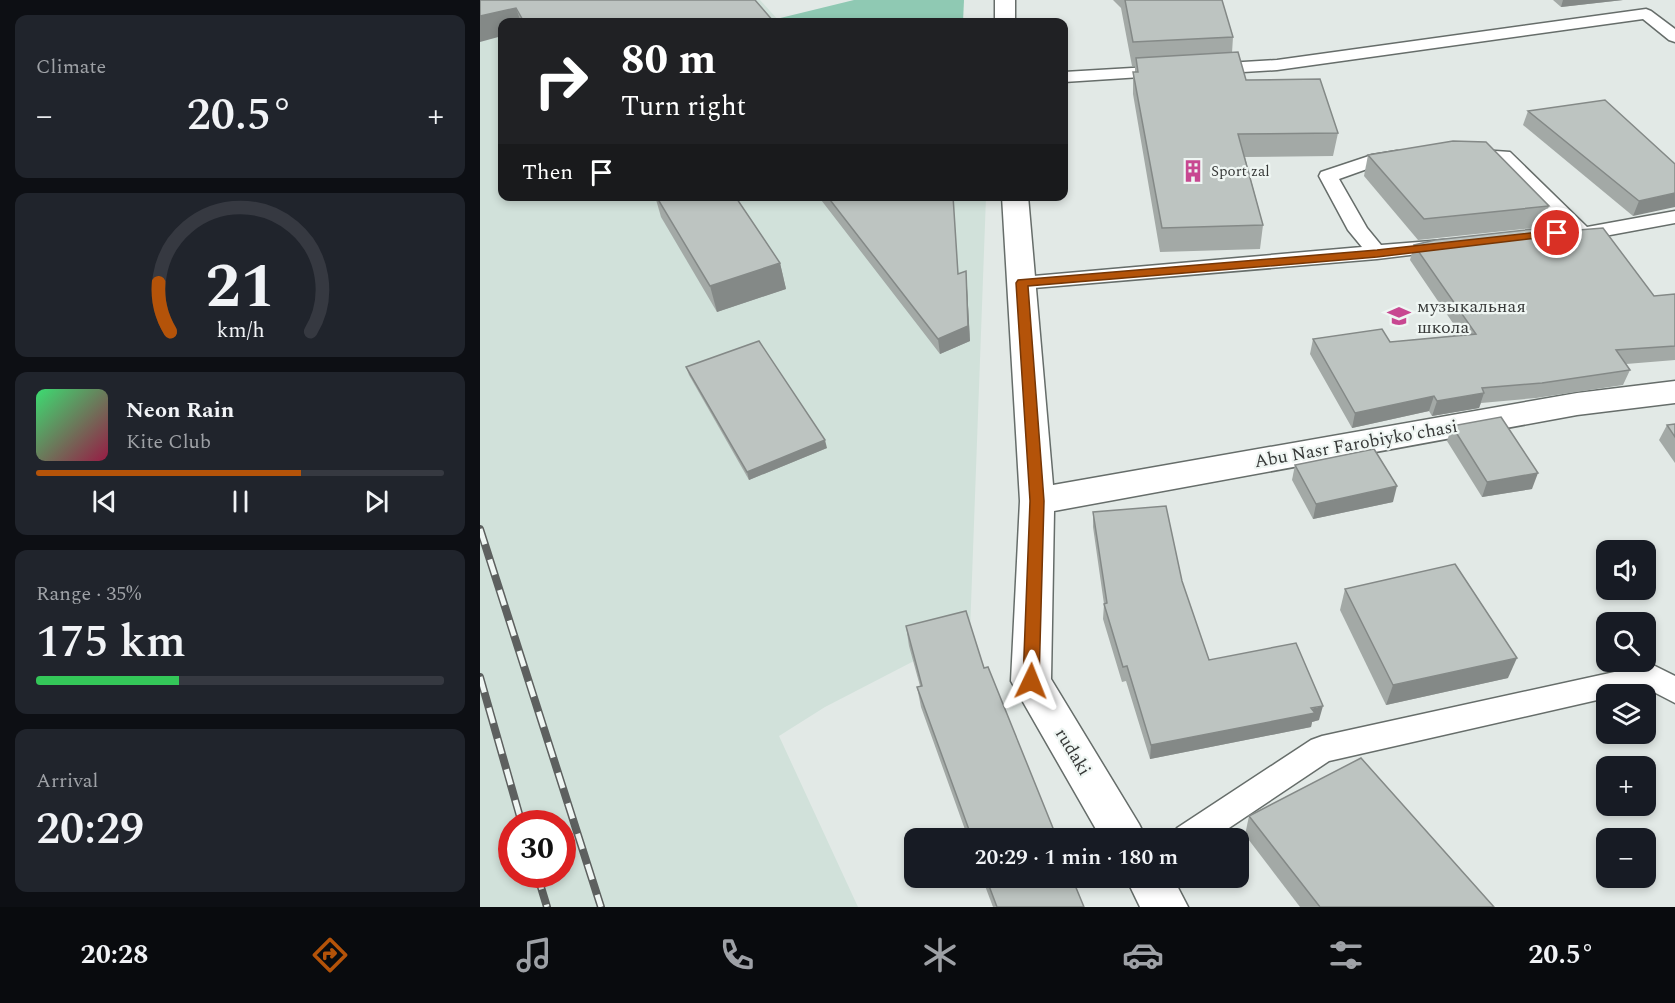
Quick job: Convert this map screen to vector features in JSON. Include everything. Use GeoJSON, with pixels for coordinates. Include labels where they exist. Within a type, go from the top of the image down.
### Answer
{"type":"FeatureCollection","features":[{"type":"Feature","properties":{"kind":"street"},"geometry":{"type":"LineString","coordinates":[[1005,0],[1005,18]]}},
{"type":"Feature","properties":{"kind":"street","name":"rudaki"},"geometry":{"type":"LineString","coordinates":[[1015,201],[1037,501],[1031,681],[1118,828]]}},
{"type":"Feature","properties":{"kind":"street","name":"Abu Nasr Farobiyko'chasi"},"geometry":{"type":"LineString","coordinates":[[1037,501],[1577,404],[1675,392]]}},
{"type":"Feature","properties":{"kind":"street"},"geometry":{"type":"LineString","coordinates":[[1154,888],[1165,907]]}},
{"type":"Feature","properties":{"kind":"lane"},"geometry":{"type":"LineString","coordinates":[[1068,77],[1277,65],[1474,36],[1665,12]]}},
{"type":"Feature","properties":{"kind":"lane"},"geometry":{"type":"LineString","coordinates":[[1646,14],[1675,37]]}},
{"type":"Feature","properties":{"kind":"lane"},"geometry":{"type":"LineString","coordinates":[[1377,253],[1358,230],[1328,176],[1378,159],[1419,153]]}},
{"type":"Feature","properties":{"kind":"lane"},"geometry":{"type":"LineString","coordinates":[[1451,154],[1504,156],[1583,234]]}},
{"type":"Feature","properties":{"kind":"lane"},"geometry":{"type":"LineString","coordinates":[[1546,234],[1583,234],[1675,217]]}},
{"type":"Feature","properties":{"kind":"lane"},"geometry":{"type":"LineString","coordinates":[[1022,283],[1377,253],[1467,243]]}},
{"type":"Feature","properties":{"kind":"lane"},"geometry":{"type":"LineString","coordinates":[[1203,828],[1322,749],[1651,676],[1675,691]]}},
{"type":"Feature","properties":{"kind":"shaded area"},"geometry":{"type":"Polygon","coordinates":[[[480,0],[760,0],[776,18],[498,18],[498,201],[986,201],[970,632],[825,707],[779,736],[858,907],[480,907],[480,0]]]}},
{"type":"Feature","properties":{"kind":"green space"},"geometry":{"type":"Polygon","coordinates":[[[854,0],[964,0],[963,18],[780,18],[854,0]]]}},
{"type":"Feature","properties":{"kind":"building"},"geometry":{"type":"Polygon","coordinates":[[[480,0],[755,0],[771,18],[522,18],[516,8],[480,16],[480,0]]]}},
{"type":"Feature","properties":{"kind":"building"},"geometry":{"type":"Polygon","coordinates":[[[1125,0],[1222,0],[1233,37],[1133,42],[1125,0]]]}},
{"type":"Feature","properties":{"kind":"building"},"geometry":{"type":"Polygon","coordinates":[[[1238,52],[1246,80],[1320,79],[1338,133],[1238,134],[1263,225],[1162,228],[1133,72],[1138,72],[1136,58],[1238,52]]]}},
{"type":"Feature","properties":{"kind":"building"},"geometry":{"type":"Polygon","coordinates":[[[1605,100],[1675,164],[1675,193],[1639,201],[1528,111],[1605,100]]]}},
{"type":"Feature","properties":{"kind":"building"},"geometry":{"type":"Polygon","coordinates":[[[1453,141],[1486,142],[1549,206],[1424,219],[1368,155],[1453,141]]]}},
{"type":"Feature","properties":{"kind":"building"},"geometry":{"type":"Polygon","coordinates":[[[659,201],[738,201],[780,263],[710,286],[659,201]]]}},
{"type":"Feature","properties":{"kind":"building"},"geometry":{"type":"Polygon","coordinates":[[[831,201],[953,201],[958,274],[966,271],[968,326],[938,339],[831,201]]]}},
{"type":"Feature","properties":{"kind":"building"},"geometry":{"type":"Polygon","coordinates":[[[1561,226],[1566,231],[1603,228],[1654,296],[1675,294],[1675,346],[1616,350],[1630,370],[1542,383],[1482,388],[1484,393],[1437,401],[1434,396],[1355,413],[1313,339],[1382,329],[1390,342],[1476,334],[1414,245],[1435,240],[1561,226]]]}},
{"type":"Feature","properties":{"kind":"building"},"geometry":{"type":"Polygon","coordinates":[[[759,341],[825,440],[747,472],[686,367],[759,341]]]}},
{"type":"Feature","properties":{"kind":"building"},"geometry":{"type":"Polygon","coordinates":[[[1501,417],[1538,473],[1487,482],[1452,426],[1501,417]]]}},
{"type":"Feature","properties":{"kind":"building"},"geometry":{"type":"Polygon","coordinates":[[[1675,424],[1675,437],[1667,425],[1675,424]]]}},
{"type":"Feature","properties":{"kind":"building"},"geometry":{"type":"Polygon","coordinates":[[[1374,449],[1397,486],[1316,504],[1295,465],[1374,449]]]}},
{"type":"Feature","properties":{"kind":"building"},"geometry":{"type":"Polygon","coordinates":[[[1166,506],[1182,581],[1209,660],[1296,643],[1323,706],[1311,708],[1315,713],[1151,745],[1127,666],[1123,667],[1104,604],[1107,603],[1093,512],[1166,506]]]}},
{"type":"Feature","properties":{"kind":"building"},"geometry":{"type":"Polygon","coordinates":[[[1455,564],[1517,658],[1393,685],[1345,589],[1455,564]]]}},
{"type":"Feature","properties":{"kind":"building"},"geometry":{"type":"Polygon","coordinates":[[[966,611],[984,668],[988,667],[1053,828],[968,828],[917,687],[922,686],[906,626],[966,611]]]}},
{"type":"Feature","properties":{"kind":"building"},"geometry":{"type":"Polygon","coordinates":[[[1361,758],[1494,907],[1320,907],[1249,816],[1361,758]]]}},
{"type":"Feature","properties":{"kind":"building"},"geometry":{"type":"Polygon","coordinates":[[[990,888],[1076,888],[1084,907],[997,907],[990,888]]]}},
{"type":"Feature","properties":{"kind":"railway"},"geometry":{"type":"LineString","coordinates":[[480,529],[601,907]]}},
{"type":"Feature","properties":{"kind":"railway"},"geometry":{"type":"LineString","coordinates":[[480,677],[518,810]]}},
{"type":"Feature","properties":{"kind":"railway"},"geometry":{"type":"LineString","coordinates":[[541,888],[547,907]]}},
{"type":"Feature","properties":{"kind":"place","name":"Sport zal"},"geometry":{"type":"Point","coordinates":[1193,171]}},
{"type":"Feature","properties":{"kind":"place","name":"музыкальная школа"},"geometry":{"type":"Point","coordinates":[1399,316]}},
{"type":"Feature","properties":{"kind":"route"},"geometry":{"type":"LineString","coordinates":[[1031,681],[1037,501],[1022,283],[1377,253],[1557,233]]}}]}
